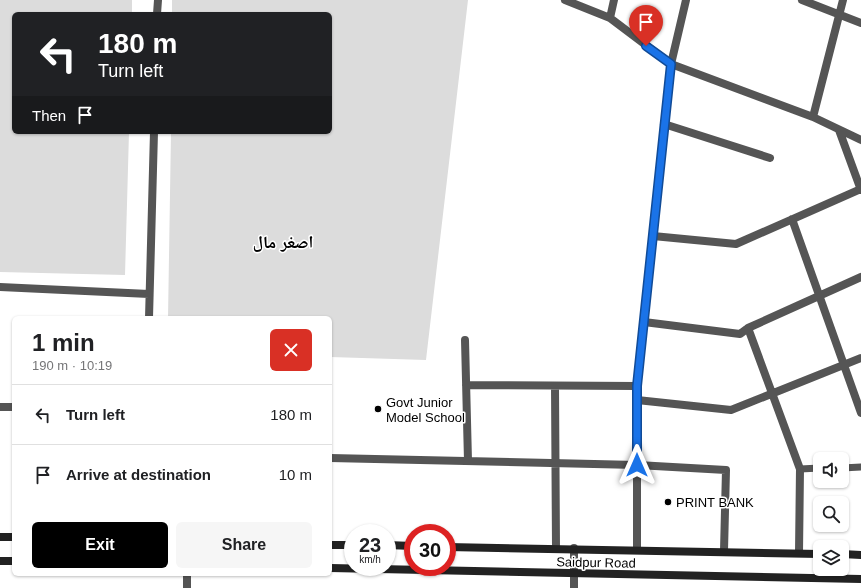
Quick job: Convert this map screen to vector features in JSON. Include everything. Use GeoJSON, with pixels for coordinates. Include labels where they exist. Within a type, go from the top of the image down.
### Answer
{"type":"FeatureCollection","features":[{"type":"Feature","properties":{"kind":"main road"},"geometry":{"type":"LineString","coordinates":[[0,537],[12,537]]}},
{"type":"Feature","properties":{"kind":"main road"},"geometry":{"type":"LineString","coordinates":[[332,544],[344,545]]}},
{"type":"Feature","properties":{"kind":"main road","name":"Saidpur Road"},"geometry":{"type":"LineString","coordinates":[[456,546],[813,554]]}},
{"type":"Feature","properties":{"kind":"main road"},"geometry":{"type":"LineString","coordinates":[[849,554],[861,555]]}},
{"type":"Feature","properties":{"kind":"main road"},"geometry":{"type":"LineString","coordinates":[[0,560],[12,561]]}},
{"type":"Feature","properties":{"kind":"main road","name":"Saidpur Road"},"geometry":{"type":"LineString","coordinates":[[332,568],[861,579]]}},
{"type":"Feature","properties":{"kind":"street"},"geometry":{"type":"LineString","coordinates":[[157,12],[158,0]]}},
{"type":"Feature","properties":{"kind":"street"},"geometry":{"type":"LineString","coordinates":[[566,0],[610,18],[671,64],[813,117],[861,140]]}},
{"type":"Feature","properties":{"kind":"street"},"geometry":{"type":"LineString","coordinates":[[610,18],[614,0]]}},
{"type":"Feature","properties":{"kind":"street"},"geometry":{"type":"LineString","coordinates":[[637,550],[637,386],[671,64],[686,0]]}},
{"type":"Feature","properties":{"kind":"street"},"geometry":{"type":"LineString","coordinates":[[802,0],[861,23]]}},
{"type":"Feature","properties":{"kind":"street"},"geometry":{"type":"LineString","coordinates":[[813,117],[843,0]]}},
{"type":"Feature","properties":{"kind":"street"},"geometry":{"type":"LineString","coordinates":[[664,124],[770,158]]}},
{"type":"Feature","properties":{"kind":"street"},"geometry":{"type":"LineString","coordinates":[[653,236],[736,244],[861,189],[839,130]]}},
{"type":"Feature","properties":{"kind":"street"},"geometry":{"type":"LineString","coordinates":[[149,316],[154,134]]}},
{"type":"Feature","properties":{"kind":"street"},"geometry":{"type":"LineString","coordinates":[[792,219],[861,413]]}},
{"type":"Feature","properties":{"kind":"street"},"geometry":{"type":"LineString","coordinates":[[644,322],[740,334],[748,328],[861,277]]}},
{"type":"Feature","properties":{"kind":"street"},"geometry":{"type":"LineString","coordinates":[[0,287],[149,294]]}},
{"type":"Feature","properties":{"kind":"street"},"geometry":{"type":"LineString","coordinates":[[748,328],[800,469],[799,553]]}},
{"type":"Feature","properties":{"kind":"street"},"geometry":{"type":"LineString","coordinates":[[465,340],[468,461]]}},
{"type":"Feature","properties":{"kind":"street"},"geometry":{"type":"LineString","coordinates":[[637,400],[731,410],[861,358]]}},
{"type":"Feature","properties":{"kind":"street"},"geometry":{"type":"LineString","coordinates":[[466,385],[637,386]]}},
{"type":"Feature","properties":{"kind":"street"},"geometry":{"type":"LineString","coordinates":[[555,386],[556,548]]}},
{"type":"Feature","properties":{"kind":"street"},"geometry":{"type":"LineString","coordinates":[[0,407],[12,407]]}},
{"type":"Feature","properties":{"kind":"street"},"geometry":{"type":"LineString","coordinates":[[332,458],[637,465],[726,470],[724,552]]}},
{"type":"Feature","properties":{"kind":"street"},"geometry":{"type":"LineString","coordinates":[[574,548],[574,588]]}},
{"type":"Feature","properties":{"kind":"street"},"geometry":{"type":"LineString","coordinates":[[187,576],[187,588]]}},
{"type":"Feature","properties":{"kind":"lane"},"geometry":{"type":"LineString","coordinates":[[849,468],[861,467]]}},
{"type":"Feature","properties":{"kind":"lane"},"geometry":{"type":"LineString","coordinates":[[800,469],[813,468]]}},
{"type":"Feature","properties":{"kind":"shaded area"},"geometry":{"type":"Polygon","coordinates":[[[0,0],[132,0],[132,12],[12,12],[12,134],[129,134],[125,275],[0,272],[0,0]]]}},
{"type":"Feature","properties":{"kind":"shaded area"},"geometry":{"type":"Polygon","coordinates":[[[172,0],[468,0],[426,360],[332,357],[332,316],[168,316],[171,134],[332,134],[332,12],[172,12],[172,0]]]}},
{"type":"Feature","properties":{"kind":"place","name":"Govt Junior Model School"},"geometry":{"type":"Point","coordinates":[378,409]}},
{"type":"Feature","properties":{"kind":"place","name":"PRINT BANK"},"geometry":{"type":"Point","coordinates":[668,502]}},
{"type":"Feature","properties":{"kind":"district","name":"اصغر مال"},"geometry":{"type":"Point","coordinates":[283,242]}},
{"type":"Feature","properties":{"kind":"route"},"geometry":{"type":"LineString","coordinates":[[637,465],[637,386],[671,64],[646,46]]}}]}
